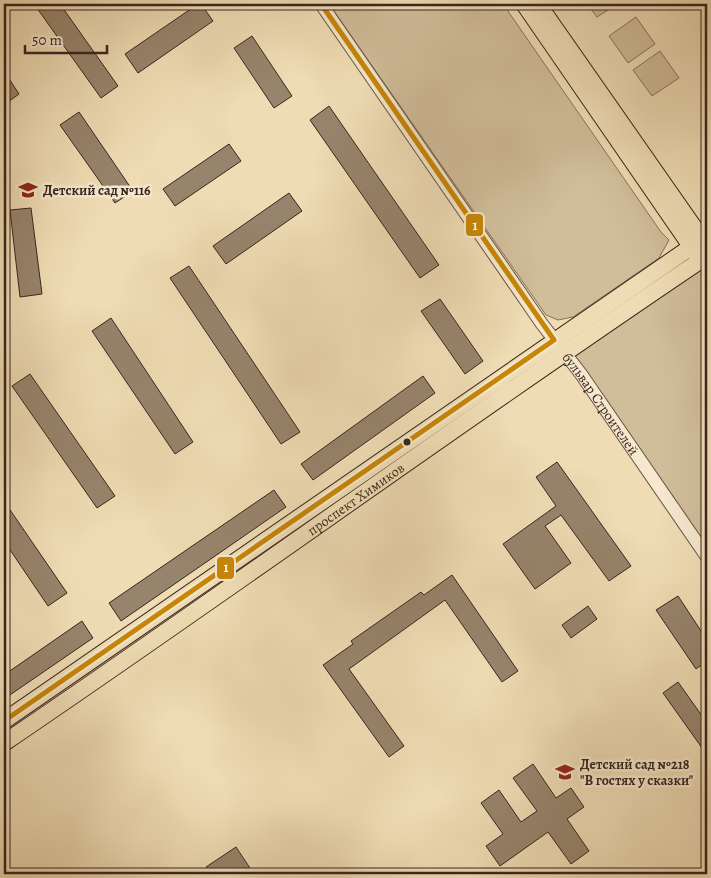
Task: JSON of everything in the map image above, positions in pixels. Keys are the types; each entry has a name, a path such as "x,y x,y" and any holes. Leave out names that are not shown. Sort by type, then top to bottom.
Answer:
{"main road":[{"path":"524,4 703,251"},
{"path":"538,4 703,251"},
{"name":"проспект Химиков","path":"4,721 703,251"},
{"name":"проспект Химиков","path":"4,743 159,638 433,442 559,347"}],"street":[{"name":"бульвар Строителей","path":"321,4 707,557"}],"shaded area":[{"path":"329,4 503,4 661,232 669,240 659,258 573,317 558,320 546,315"},
{"path":"587,4 617,4 597,17"},
{"path":"636,17 655,44 628,63 609,36"},
{"path":"660,51 679,78 652,96 633,70"},
{"path":"701,260 707,269 707,557 564,354"}],"building":[{"path":"34,4 60,4 118,86 101,98"},
{"path":"198,4 201,4 213,21 138,73 125,54"},
{"path":"252,36 292,96 274,108 234,48"},
{"path":"4,71 19,94 4,105"},
{"path":"329,106 439,265 420,278 310,120"},
{"path":"79,112 133,191 115,203 60,125"},
{"path":"229,144 241,161 175,206 163,189"},
{"path":"289,193 302,211 226,264 213,246"},
{"path":"31,208 42,294 20,297 10,210"},
{"path":"189,266 300,432 281,444 170,278"},
{"path":"440,299 483,361 465,374 421,311"},
{"path":"111,318 193,442 175,454 92,331"},
{"path":"30,374 115,496 97,508 12,386"},
{"path":"423,376 435,393 313,480 301,464"},
{"path":"557,462 631,566 609,581 561,515 545,526 571,563 535,589 503,544 556,506 536,477"},
{"path":"274,490 286,507 121,621 109,603"},
{"path":"4,501 67,593 48,606 4,541"},
{"path":"452,575 518,671 502,682 445,600 349,669 404,746 389,757 323,665 353,644 351,641 421,592 424,595"},
{"path":"678,596 707,640 707,661 696,669 656,610"},
{"path":"588,606 597,619 571,638 562,625"},
{"path":"82,621 93,638 4,699 4,675"},
{"path":"678,682 707,723 707,755 663,693"},
{"path":"533,764 556,798 571,788 584,807 567,819 589,851 571,864 548,832 500,866 486,846 503,834 481,803 499,790 521,822 537,811 513,778"},
{"path":"236,847 254,874 211,874 206,867"}],"transit line":[{"name":"1","path":"4,721 554,340 321,4"}],"place":[{"name":"Детский сад №116","path":"28,190"},
{"name":"Детский сад №218 \"В гостях у сказки\"","path":"565,772"}]}
